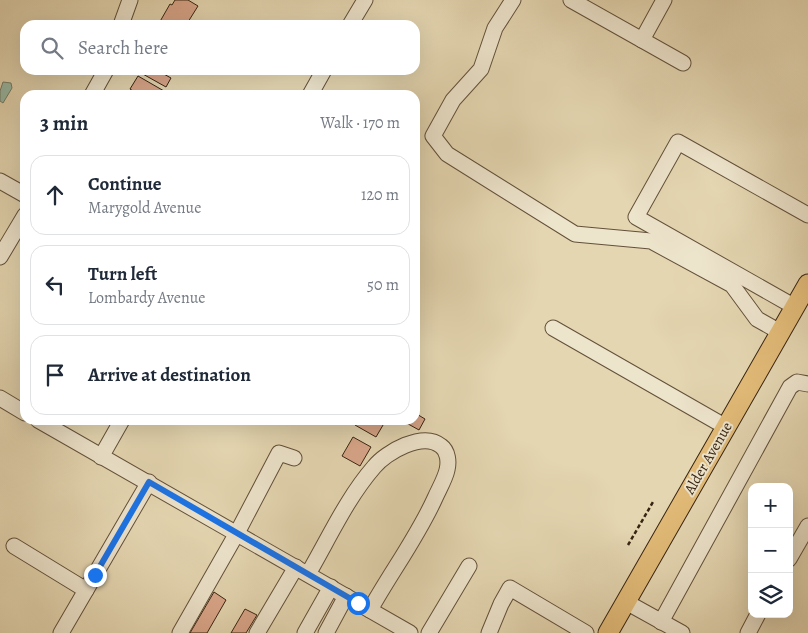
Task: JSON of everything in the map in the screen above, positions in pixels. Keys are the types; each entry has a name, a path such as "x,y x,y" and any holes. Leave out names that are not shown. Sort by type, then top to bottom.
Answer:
{"main road":[{"name":"Alder Avenue","path":"608,633 780,332 800,305 808,284"}],"street":[{"path":"123,20 130,0"},
{"path":"353,20 364,0"},
{"path":"513,0 495,28 481,69 453,100 433,136 447,154 575,234 652,241 732,285 757,319 780,332"},
{"path":"571,0 683,63"},
{"path":"642,40 664,0"},
{"path":"95,90 103,75"},
{"path":"313,90 321,75"},
{"path":"800,305 636,217 678,142 808,215"},
{"path":"0,181 20,192"},
{"path":"0,257 20,223"},
{"path":"553,328 726,427"},
{"path":"661,622 790,386 797,382 808,384"},
{"path":"0,398 20,409"},
{"path":"46,425 410,633"},
{"path":"100,457 119,425"},
{"path":"257,633 375,465 408,443 432,440 446,451 447,471 418,533 370,610"},
{"path":"180,633 237,533 279,453 294,458"},
{"path":"60,633 149,482"},
{"path":"793,552 808,526"},
{"path":"14,546 86,590"},
{"path":"429,633 469,566"},
{"path":"305,633 331,587"},
{"path":"489,633 510,588 586,633"},
{"path":"326,633 346,596"},
{"path":"626,602 682,633"},
{"path":"748,633 756,618"}],"path":[{"path":"628,545 652,502"}],"shaded area":[{"path":"3,82 11,83 12,88 3,103 0,101 0,91"}],"building":[{"path":"175,0 188,0 198,6 189,20 161,20 170,4 172,5"},
{"path":"145,75 166,75 171,78 166,87"},
{"path":"138,76 162,90 132,90 130,89"},
{"path":"420,416 425,419 419,430 410,425 420,425"},
{"path":"355,425 383,425 376,437"},
{"path":"353,437 371,447 360,466 342,456"},
{"path":"214,592 226,600 207,633 190,633"},
{"path":"245,609 257,615 246,633 231,633"}],"route":[{"path":"95,575 149,482 358,603"}]}
